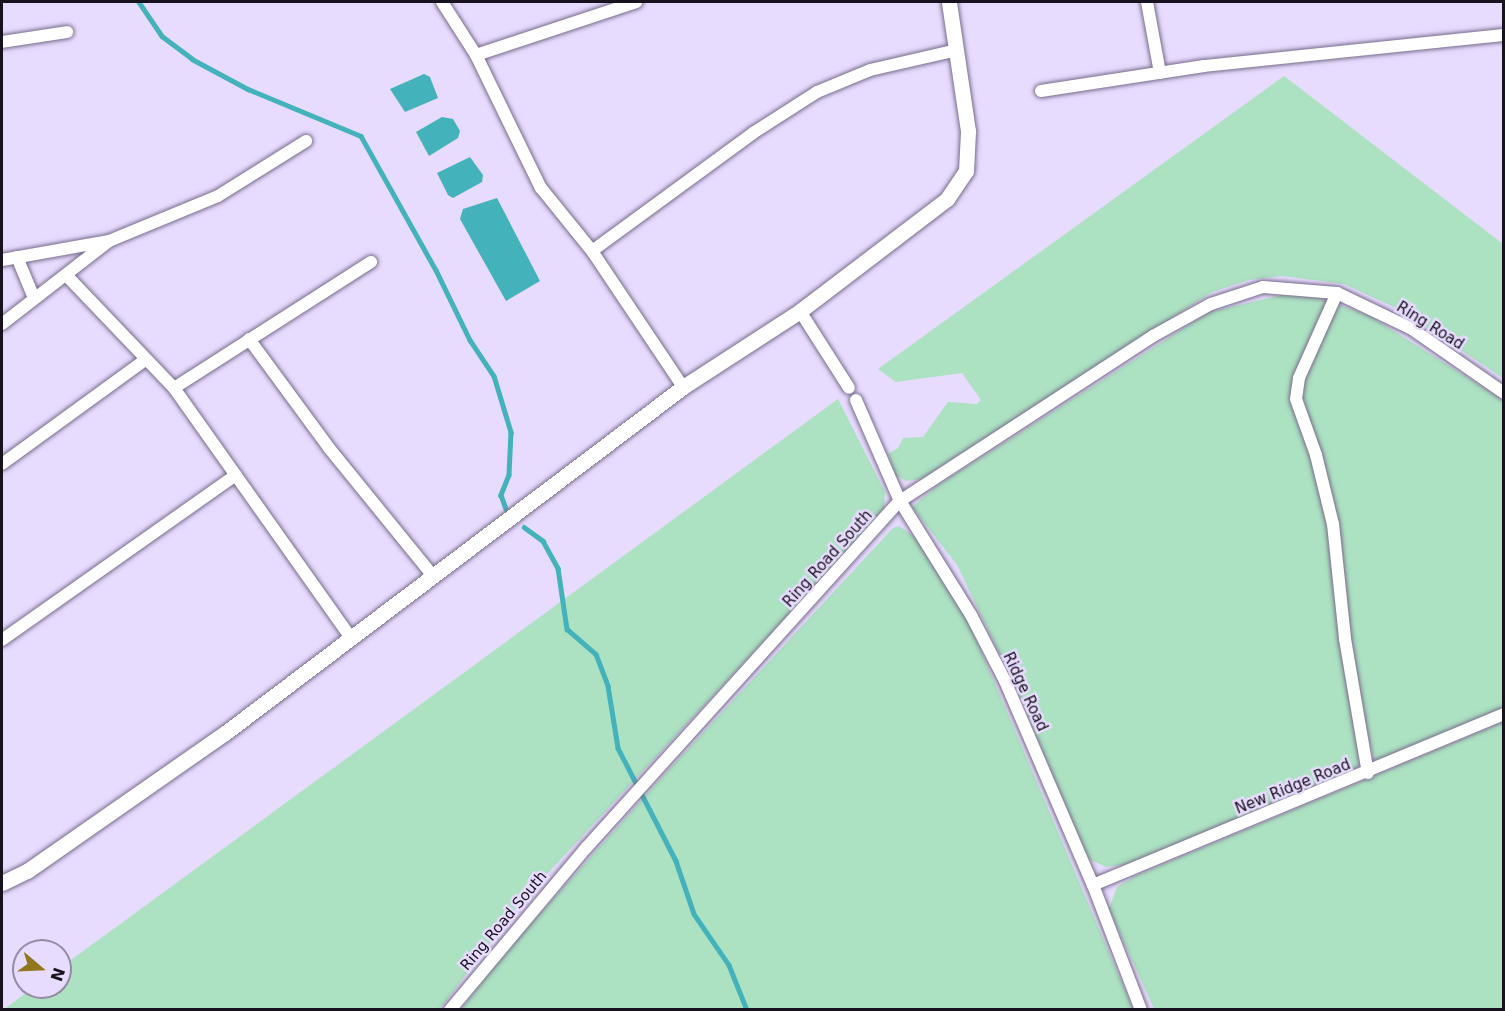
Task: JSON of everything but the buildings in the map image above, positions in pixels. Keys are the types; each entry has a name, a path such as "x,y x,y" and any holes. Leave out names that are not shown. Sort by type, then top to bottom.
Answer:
{"street":[{"path":"442,2 476,55 541,188 592,251 683,387"},
{"path":"476,55 636,2"},
{"path":"2,882 27,871 225,733 349,635 433,576 683,387 800,311 947,199 966,171 968,131 949,2"},
{"path":"1147,2 1160,73"},
{"path":"2,42 67,32"},
{"path":"1041,91 1160,73 1503,34"},
{"path":"592,251 753,133 817,92 870,70 957,50"},
{"path":"2,260 109,241 218,196 306,141"},
{"path":"2,324 34,298 67,276 109,241"},
{"path":"17,257 34,298"},
{"path":"174,388 371,262"},
{"path":"67,276 174,388 349,635"},
{"name":"Ring Road South","path":"450,1010 586,848 900,501 1153,336 1211,304 1263,287 1337,293"},
{"path":"1337,293 1299,378 1296,399 1316,455 1333,524 1344,639 1368,773"},
{"name":"Ring Road","path":"1337,293 1412,329 1503,393"},
{"path":"800,311 849,388"},
{"path":"249,339 323,440 433,576"},
{"path":"2,464 145,360"},
{"name":"Ridge Road","path":"856,400 900,501 986,644 1093,885 1141,1010"},
{"path":"2,640 236,475"},
{"name":"New Ridge Road","path":"1093,885 1368,773 1503,714"}],"shaded area":[{"path":"424,74 430,77 438,98 405,112 390,89"},
{"path":"1284,76 1503,244 1503,378 1400,310 1344,284 1282,276 1249,280 1212,292 922,479 906,481 895,475 888,454 898,448 903,438 923,437 948,402 977,404 981,400 962,373 896,382 878,369"},
{"path":"442,117 453,119 460,131 458,138 429,156 416,132"},
{"path":"470,157 483,175 482,182 453,198 448,195 437,173"},
{"path":"497,198 540,281 506,301 460,219 463,209"},
{"path":"1286,294 1320,298 1370,316 1503,400 1503,709 1379,761 1374,759 1357,688 1353,647 1343,639 1361,756 1356,769 1136,863 1106,867 1087,858 1017,690 957,565 912,507 938,485 1209,312"},
{"path":"838,399 885,492 884,512 520,903 440,1009 3,1010 18,999 72,999 72,959"},
{"path":"899,526 918,539 966,615 1133,1009 461,1010 502,956 671,767 893,528"},
{"path":"1503,722 1503,1009 1154,1009 1109,909 1117,887 1135,876"}],"waterway":[{"path":"139,2 162,36 192,59 248,89 361,136 436,270 470,340 494,376 511,432 509,475 501,495 506,509"},
{"path":"524,527 543,541 558,568 567,629 596,654 608,686 618,748 676,861 694,914 729,965 747,1010"}]}
